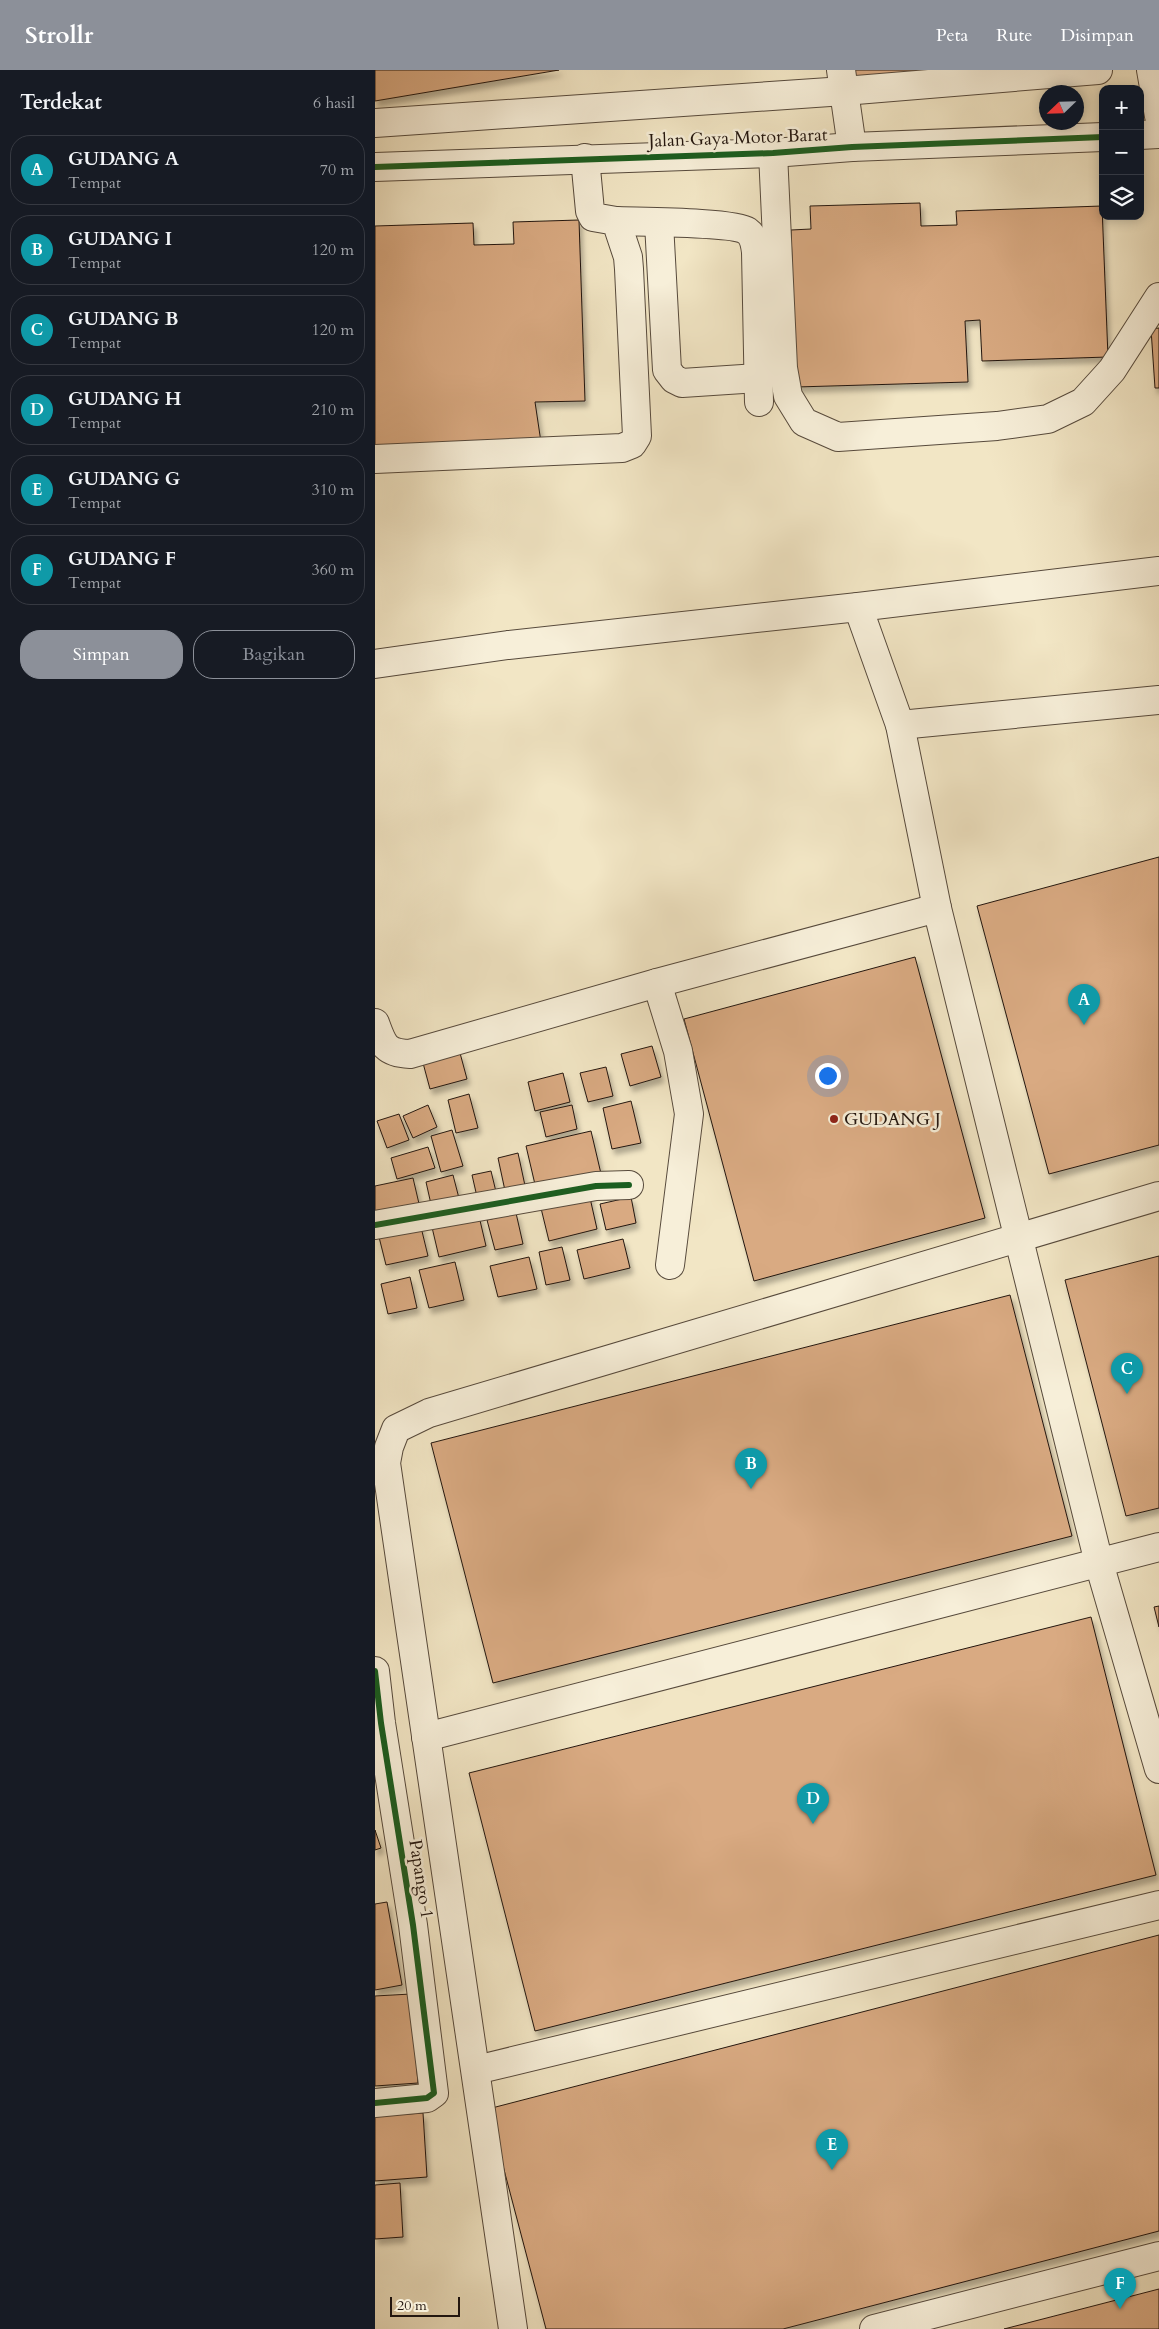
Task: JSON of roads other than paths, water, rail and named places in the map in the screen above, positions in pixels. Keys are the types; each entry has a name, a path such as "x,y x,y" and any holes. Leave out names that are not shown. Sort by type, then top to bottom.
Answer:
{"street":[{"path":"375,123 843,81 1098,70"},
{"path":"1151,70 1159,116"},
{"path":"843,81 853,147"},
{"path":"1144,135 1159,134"},
{"name":"Jalan Gaya Motor Barat","path":"375,167 585,158 773,153 853,147 1099,137"},
{"path":"773,153 783,368 787,396 804,422 838,437 997,426 1048,419 1083,402 1112,370 1159,297"},
{"path":"585,158 590,211 593,217 616,221 728,226 746,231 754,239 756,252 758,390 682,383 673,379 667,370 659,223"},
{"path":"375,459 622,448 632,444 637,436 629,269 628,257 616,221"},
{"path":"375,664 508,644 858,608 1159,571"},
{"path":"858,608 899,726 921,823 937,908 1099,1563 1159,1769"},
{"path":"899,726 1159,700"},
{"path":"375,1023 383,1044 395,1053 410,1054 657,983 937,908"},
{"path":"657,983 678,1051 689,1114 670,1266"},
{"path":"375,1225 596,1186 629,1184"},
{"path":"513,2329 386,1463 389,1446 396,1429 429,1413 1159,1196"},
{"path":"426,1737 1159,1548"},
{"name":"Papango 1","path":"375,1671 381,1723 413,1925 434,2093 427,2098 375,2103"},
{"path":"476,2070 1159,1904"},
{"path":"874,2329 1159,2256"}],"place":[{"name":"GUDANG A","path":"1084,1025"},
{"name":"GUDANG J","path":"834,1119"},
{"name":"GUDANG B","path":"1127,1394"},
{"name":"GUDANG I","path":"751,1489"},
{"name":"GUDANG H","path":"813,1824"},
{"name":"GUDANG G","path":"832,2170"},
{"name":"GUDANG F","path":"1120,2309"}]}
